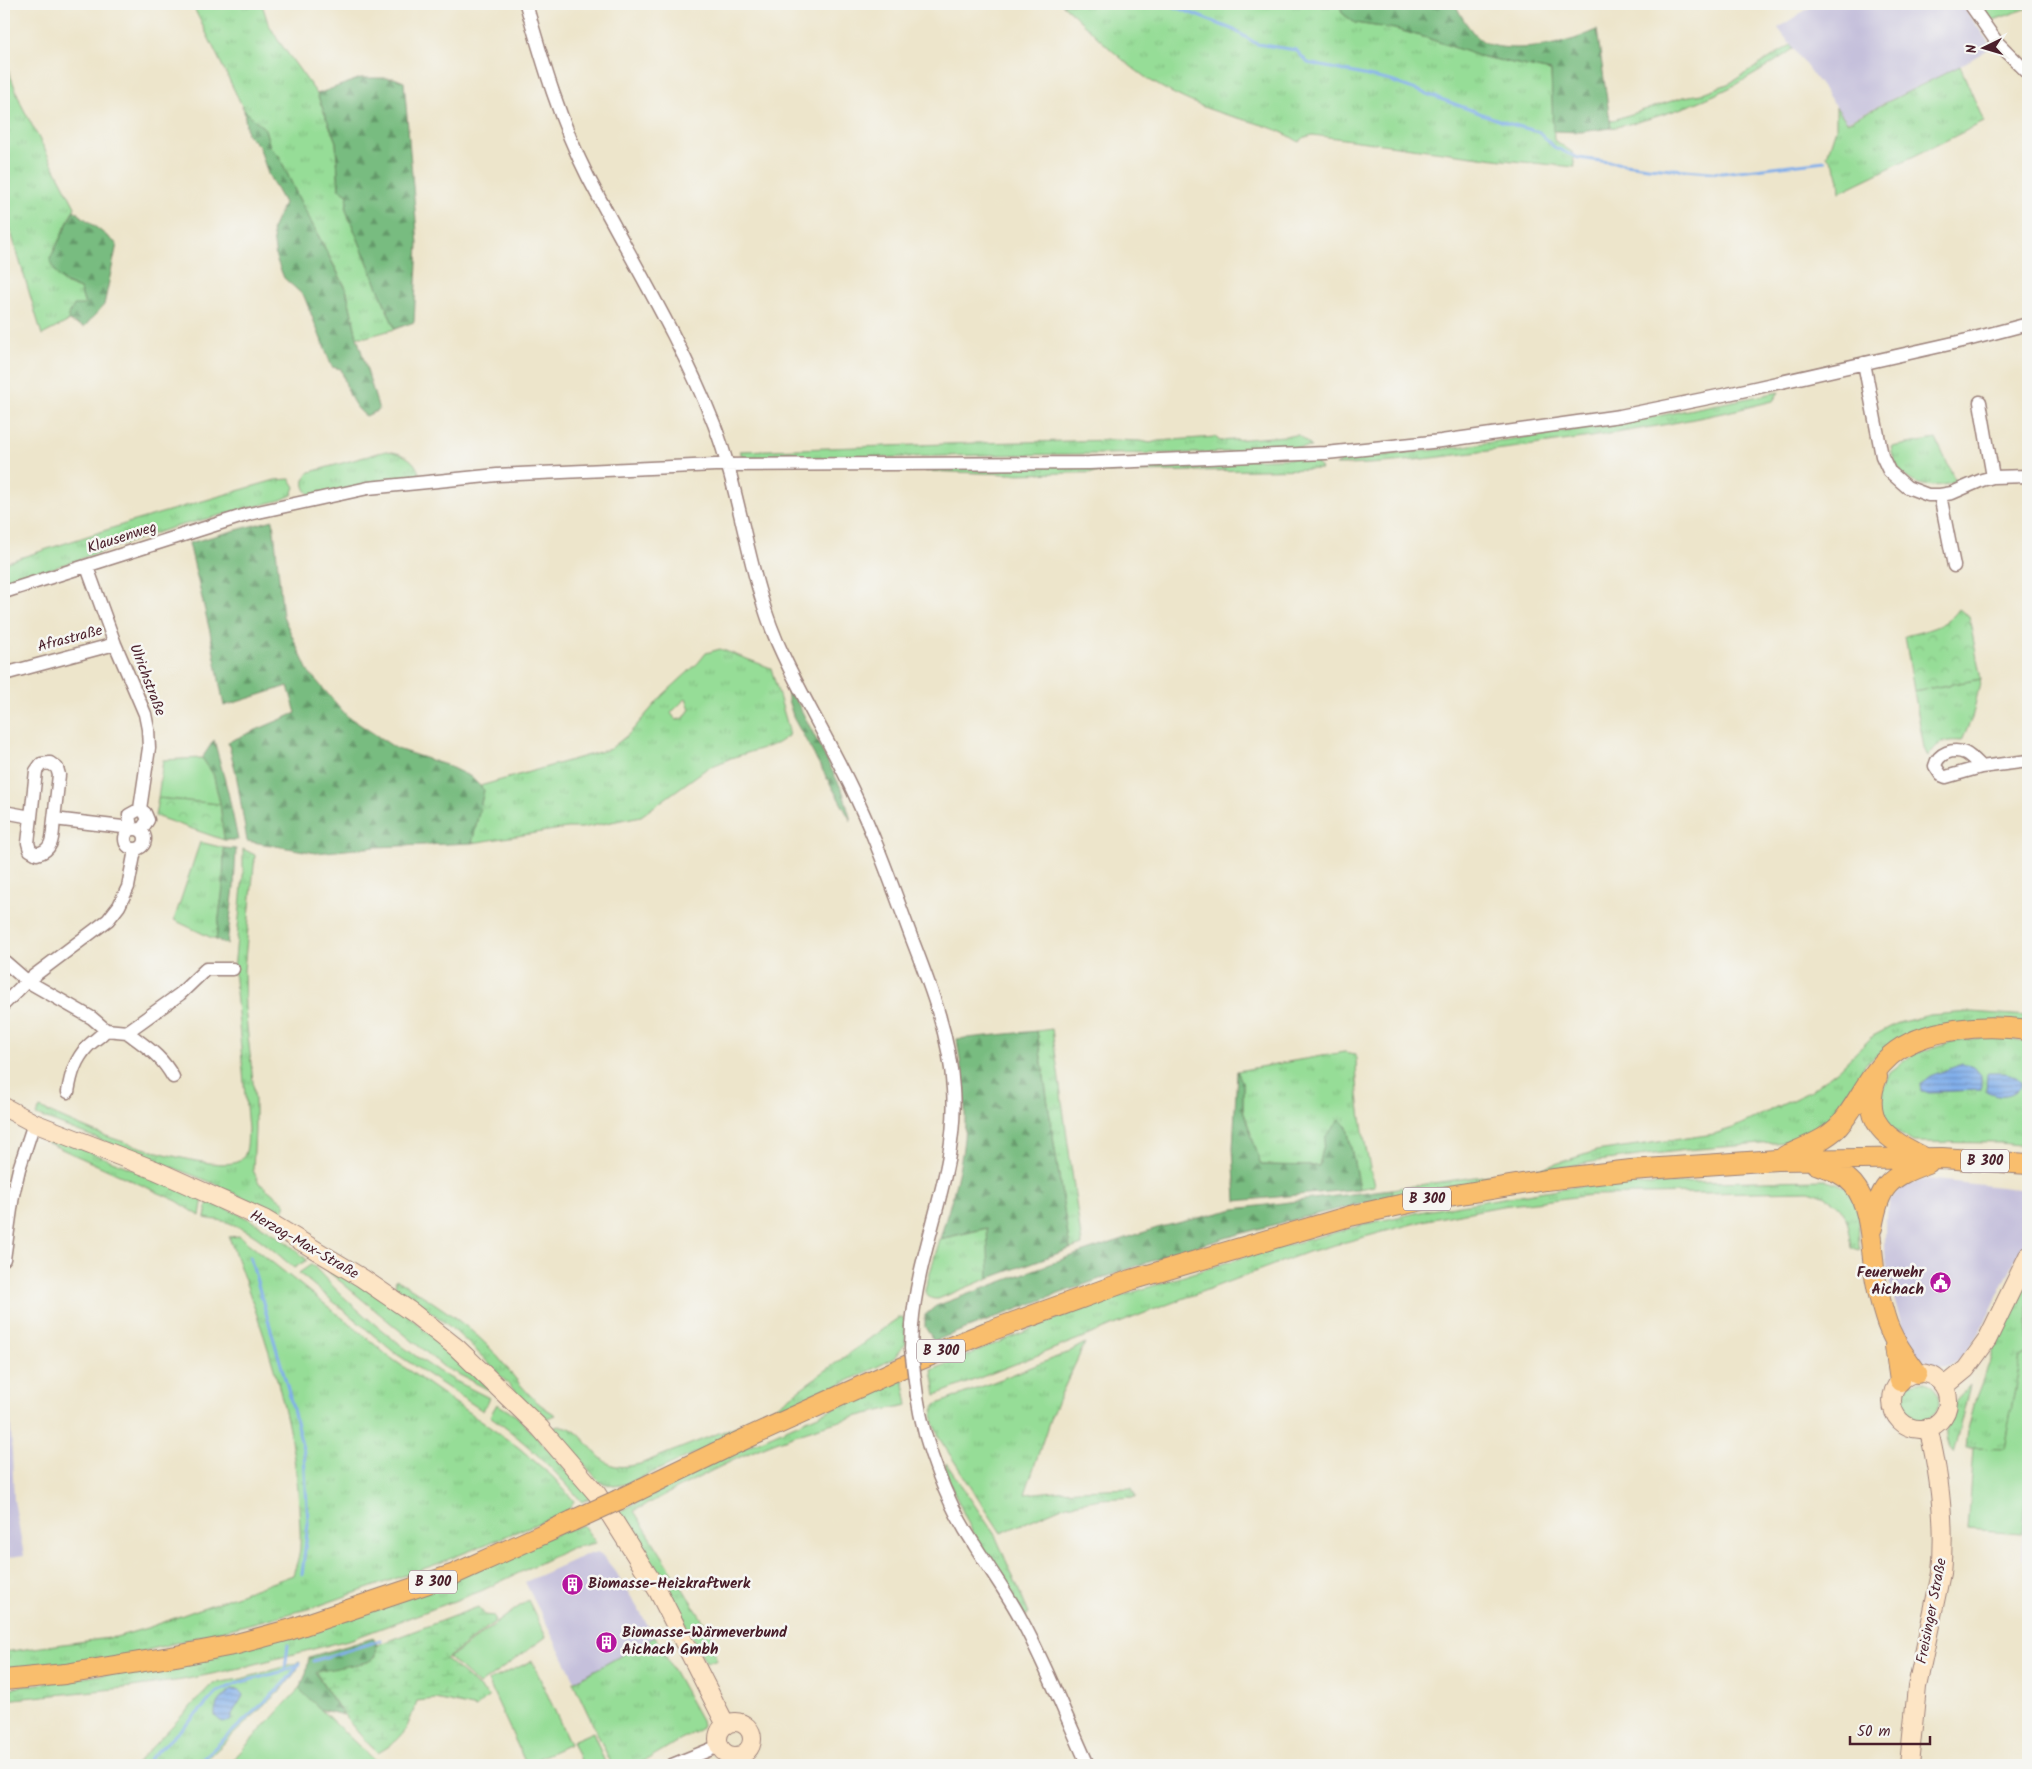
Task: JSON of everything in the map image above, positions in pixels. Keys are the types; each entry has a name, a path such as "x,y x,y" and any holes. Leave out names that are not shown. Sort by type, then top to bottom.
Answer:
{"highway":[{"path":"1776,1160 1815,1143 1830,1134 1846,1116 1864,1087 1889,1056 1909,1044 1938,1034 1976,1028 2028,1030"},
{"path":"1882,1064 1872,1095 1871,1103 1874,1117 1884,1133 1892,1141 1933,1158"},
{"path":"1870,1236 1880,1197 1888,1182 1933,1158"},
{"name":"B 300","path":"4,1680 65,1674 233,1645 345,1612 452,1575 919,1360 1059,1305 1131,1280 1350,1216 1418,1201 1546,1180 1631,1170 1776,1160 1933,1158 2028,1164"},
{"path":"1805,1160 1840,1173 1854,1185 1863,1202 1885,1320 1908,1377"}],"main road":[{"name":"Herzog-Max-Straße","path":"4,1107 34,1123 207,1192 264,1220 362,1278 413,1313 457,1348 523,1410 597,1494 658,1591 726,1725"},
{"path":"1944,1387 1966,1369 1987,1340 2028,1256"},
{"path":"1933,1376 1944,1387 1948,1399 1946,1410 1937,1422 1928,1427 1917,1428 1908,1426 1896,1414 1892,1398 1896,1386 1908,1377 1933,1376"},
{"name":"Freisinger Straße","path":"1909,1765 1917,1687 1943,1554 1940,1484 1928,1427"},
{"path":"738,1723 749,1730 751,1745 746,1760 729,1755 719,1746 719,1734 726,1725 738,1723"}],"street":[{"path":"526,4 552,92 569,135 587,175 673,335 714,424 728,465 768,622 782,653 826,735 868,824 940,1015 949,1053 954,1088 954,1122 950,1155 914,1293 912,1366 917,1396 926,1435 948,1495 973,1543 1007,1592 1024,1623 1088,1765"},
{"path":"1970,4 1996,41 2028,73"},
{"name":"Klausenweg","path":"4,592 250,514 368,488 497,475 728,465 1089,463 1326,453 1440,441 1620,416 1728,394 2028,324"},
{"path":"1864,363 1882,456 1889,470 1898,480 1918,492 1928,495 1940,495 1952,493 1993,477 2028,476"},
{"path":"1980,402 1993,477"},
{"path":"1940,495 1954,566"},
{"name":"Ulrichstraße","path":"4,1004 27,981 108,920 119,906 128,887 135,850 146,842 146,835 136,829 148,820 146,813 140,809 149,748 145,714 115,644 87,567"},
{"name":"Afrastraße","path":"4,674 115,644"},
{"path":"1981,767 2028,762"},
{"path":"50,763 57,768 59,775 50,845 45,852 37,854 30,850 28,842 31,817 36,771 41,764 50,763"},
{"path":"4,812 31,817"},
{"path":"54,819 136,829"},
{"path":"4,961 27,981 92,1018 106,1030 127,1032 153,1051 166,1064 173,1077"},
{"path":"127,1032 180,994 206,969 232,969"},
{"path":"68,1092 71,1072 76,1062 106,1030"},
{"path":"4,1259 13,1195 19,1169 34,1123"},
{"path":"672,1765 719,1746"}],"shaded area":[{"path":"1815,4 1961,4 1992,47 1960,66 1847,121 1778,28"},
{"path":"1927,1179 2028,1190 2028,1233 1986,1320 1965,1353 1950,1366 1933,1367 1912,1352 1900,1320 1888,1277 1885,1254 1885,1222 1890,1201 1904,1185"},
{"path":"4,1261 14,1500 24,1555 4,1558"},
{"path":"2028,1461 2028,1562 2021,1560"},
{"path":"590,1553 597,1553 603,1556 616,1572 655,1637 575,1681 525,1582"}],"green space":[{"path":"192,4 262,4 268,23 278,40 317,94 336,142 339,189 348,194 346,210 395,329 366,337 357,337 346,288 298,197 279,156 270,147 265,129 244,110"},
{"path":"1062,4 1340,4 1342,13 1355,23 1395,29 1479,56 1551,71 1554,140 1572,152 1575,167 1503,160 1313,135 1305,137 1299,142 1277,130 1206,108 1160,86 1123,60"},
{"path":"1340,4 1455,4 1469,27 1480,39 1488,44 1509,48 1535,47 1558,43 1597,30 1611,128 1581,132 1553,131 1551,71 1479,56 1395,29 1355,23 1342,13"},
{"path":"1978,4 2028,4 2028,8 1991,21"},
{"path":"1791,45 1793,49 1729,88 1684,107 1611,128 1610,121 1684,97 1701,94 1730,83"},
{"path":"4,59 22,106 75,207 50,259 67,284 80,289 85,305 69,314 69,321 42,335 4,209"},
{"path":"1960,66 1984,122 1840,192 1837,172 1827,156 1836,128 1836,107 1847,122"},
{"path":"361,78 394,78 404,82 418,244 414,322 395,329 346,210 348,194 339,189 336,142 317,94"},
{"path":"244,110 265,129 270,147 279,156 346,289 357,337 379,410 366,416 356,407 347,389 341,369 332,367 304,296 284,278 276,258 272,229 284,203 268,174 259,146 247,134"},
{"path":"74,210 117,244 104,305 84,327 69,321 69,314 74,305 85,305 80,289 60,278 50,259"},
{"path":"1779,392 1773,401 1738,410 1560,442 1374,464 1336,465 1342,460 1443,449 1622,423"},
{"path":"1298,435 1312,447 1209,453 984,455 749,461 742,456 740,451 1116,440 1150,443 1215,437 1220,441"},
{"path":"1936,439 1956,482 1933,486 1913,482 1899,469 1891,447"},
{"path":"386,451 398,453 408,458 416,466 420,478 310,495 305,489 304,481 310,472"},
{"path":"1314,458 1321,469 1009,474 925,471 954,467"},
{"path":"290,479 295,487 292,495 281,500 171,528 4,585 4,563 134,521 275,480"},
{"path":"273,520 283,616 308,671 347,716 397,749 446,765 471,777 484,790 472,843 375,847 316,853 247,841 236,773 228,742 296,713 288,686 224,706 210,632 189,543"},
{"path":"1959,609 1969,617 1981,679 1914,691 1905,636 1942,624"},
{"path":"720,649 771,668 789,730 788,736 776,744 731,758 706,769 641,816 582,828 567,828 472,843 484,790 480,786 610,749 629,734 663,695 698,663 706,653","holes":["686,698 690,709 684,718 676,720 671,713"]},
{"path":"1981,679 1972,718 1962,741 1942,743 1928,757 1924,748 1914,691"},
{"path":"788,684 843,792 851,821 794,719 788,700"},
{"path":"214,740 238,840 224,840 220,804 213,774 202,758"},
{"path":"202,758 213,774 220,804 158,798 163,760"},
{"path":"158,798 220,804 224,840 155,816"},
{"path":"200,842 224,848 223,888 216,940 174,920"},
{"path":"224,848 236,849 234,887 227,944 216,940 223,888"},
{"path":"243,849 255,855 244,970 245,1007 255,1101 253,1170 259,1183 286,1204 281,1216 213,1183 36,1115 40,1108 102,1135 189,1160 228,1164 242,1159 247,1147 248,1129 234,969 243,876"},
{"path":"1971,1012 2028,1016 2028,1024 1899,1040 1865,1064 1841,1110 1820,1132 1799,1141 1686,1150 1598,1161 1393,1197 1391,1189 1546,1167 1596,1151 1714,1134 1733,1128 1809,1092 1838,1070 1873,1036 1898,1023 1930,1015"},
{"path":"1052,1029 1082,1245 1070,1249 1037,1031"},
{"path":"1037,1031 1070,1249 989,1278 987,1228 940,1239 956,1182 964,1138 965,1102 957,1039"},
{"path":"1997,1036 2028,1042 2028,1146 2000,1143 1913,1142 1888,1126 1880,1094 1890,1072 1912,1055 1949,1042"},
{"path":"1344,1052 1356,1054 1361,1120 1374,1186 1359,1189 1347,1127 1326,1136 1319,1166 1261,1165 1243,1110 1243,1084 1237,1071"},
{"path":"1237,1071 1243,1084 1243,1110 1261,1165 1319,1166 1326,1136 1340,1120 1347,1127 1359,1189 1236,1201 1233,1148"},
{"path":"54,1138 203,1197 200,1216 177,1201 46,1142 47,1139"},
{"path":"1826,1180 1841,1185 1853,1197 1858,1214 1859,1250 1852,1248 1849,1226 1842,1210 1837,1204 1830,1199 1809,1191 1591,1195 1502,1206 1427,1220 1305,1253 936,1395 932,1370 1080,1309 1247,1256 1370,1223 1425,1211 1609,1182 1650,1185 1698,1182"},
{"path":"1391,1189 1393,1197 1296,1219 1202,1245 1034,1303 934,1341 925,1327 925,1315 936,1306 1071,1256 1157,1228 1235,1209"},
{"path":"208,1200 236,1213 284,1240 307,1260 294,1268 249,1232 229,1223 205,1218"},
{"path":"988,1228 989,1278 938,1299 928,1296 925,1290 940,1239"},
{"path":"239,1236 388,1356 518,1447 553,1477 574,1501 568,1511 437,1564 315,1607 117,1658 63,1666 4,1671 4,1652 116,1637 150,1627 293,1575 298,1560 300,1535 296,1471 283,1403 274,1369 229,1237"},
{"path":"319,1257 409,1316 495,1393 444,1367 330,1273"},
{"path":"312,1264 339,1293 406,1349 444,1375 489,1398 483,1411 395,1353 299,1273"},
{"path":"2028,1275 2028,1353 2021,1357 2004,1449 1966,1448 1968,1429 1976,1397 1989,1364 1995,1340"},
{"path":"396,1279 433,1302 467,1327 489,1347 536,1401 556,1415 544,1419 457,1333 395,1286"},
{"path":"898,1318 903,1318 906,1323 905,1344 895,1358 755,1426 627,1484 614,1486 600,1482 555,1432 555,1427 564,1426 572,1429 598,1455 612,1465 622,1467 640,1464 752,1420 774,1408"},
{"path":"1085,1343 1051,1416 1025,1494 1132,1488 1136,1497 1100,1499 1067,1505 1001,1533 941,1441 933,1419 935,1405 1067,1353"},
{"path":"2028,1353 2028,1461 2022,1534 1967,1530 1973,1448 2004,1449 2021,1357"},
{"path":"903,1378 908,1405 844,1420 760,1448 634,1511 712,1635 712,1647 717,1660 706,1662 665,1588 617,1513 738,1450"},
{"path":"1923,1381 1930,1384 1936,1390 1939,1401 1938,1409 1930,1418 1923,1421 1915,1421 1908,1418 1900,1409 1899,1397 1902,1390 1911,1382"},
{"path":"1970,1385 1954,1453 1947,1441 1947,1419 1956,1400"},
{"path":"497,1404 518,1417 591,1497 582,1502 539,1456 490,1416"},
{"path":"946,1463 995,1535 1029,1614 1025,1616 977,1542 944,1471"},
{"path":"583,1525 596,1543 571,1548 481,1591 352,1639 236,1669 182,1680 4,1700 4,1689 178,1664"},
{"path":"528,1600 546,1637 479,1685 449,1658"},
{"path":"478,1607 485,1615 494,1616 496,1621 446,1659 489,1696 476,1708 436,1699 417,1701 404,1732 378,1753 352,1725 316,1672 368,1662 376,1656 377,1645"},
{"path":"655,1637 702,1725 698,1731 648,1759 634,1765 612,1765 573,1682"},
{"path":"374,1638 377,1645 376,1656 368,1662 316,1673 343,1715 319,1709 299,1689 306,1674 309,1657"},
{"path":"532,1661 570,1744 526,1764 488,1681"},
{"path":"300,1662 297,1670 285,1686 201,1765 135,1765 213,1683 241,1679"},
{"path":"299,1689 379,1765 230,1765"},
{"path":"593,1732 606,1765 582,1765 572,1741"}],"water":[{"path":"1962,1064 1974,1067 1981,1075 1981,1090 1921,1091 1920,1084 1930,1076"},
{"path":"1988,1073 2003,1073 2015,1076 2022,1083 2011,1094 1996,1095 1986,1091"},
{"path":"232,1689 241,1691 243,1696 232,1714 232,1720 223,1722 215,1716 216,1708"}],"waterway":[{"path":"1168,4 1234,30 1257,44 1296,50 1308,63 1391,81 1507,123 1539,132 1554,147 1578,158 1648,167 1722,173 1825,161"},
{"path":"250,1257 288,1389 304,1453 308,1524 302,1575"},
{"path":"313,1661 381,1640"},
{"path":"285,1670 288,1645"},
{"path":"151,1765 149,1759 191,1720 217,1692 241,1682 285,1671 299,1664"},
{"path":"196,1765 284,1684 299,1664"}],"place":[{"name":"Feuerwehr Aichach","path":"1940,1282"},
{"name":"Biomasse-Heizkraftwerk","path":"572,1584"},
{"name":"Biomasse-Wärmeverbund Aichach Gmbh","path":"606,1642"}]}
